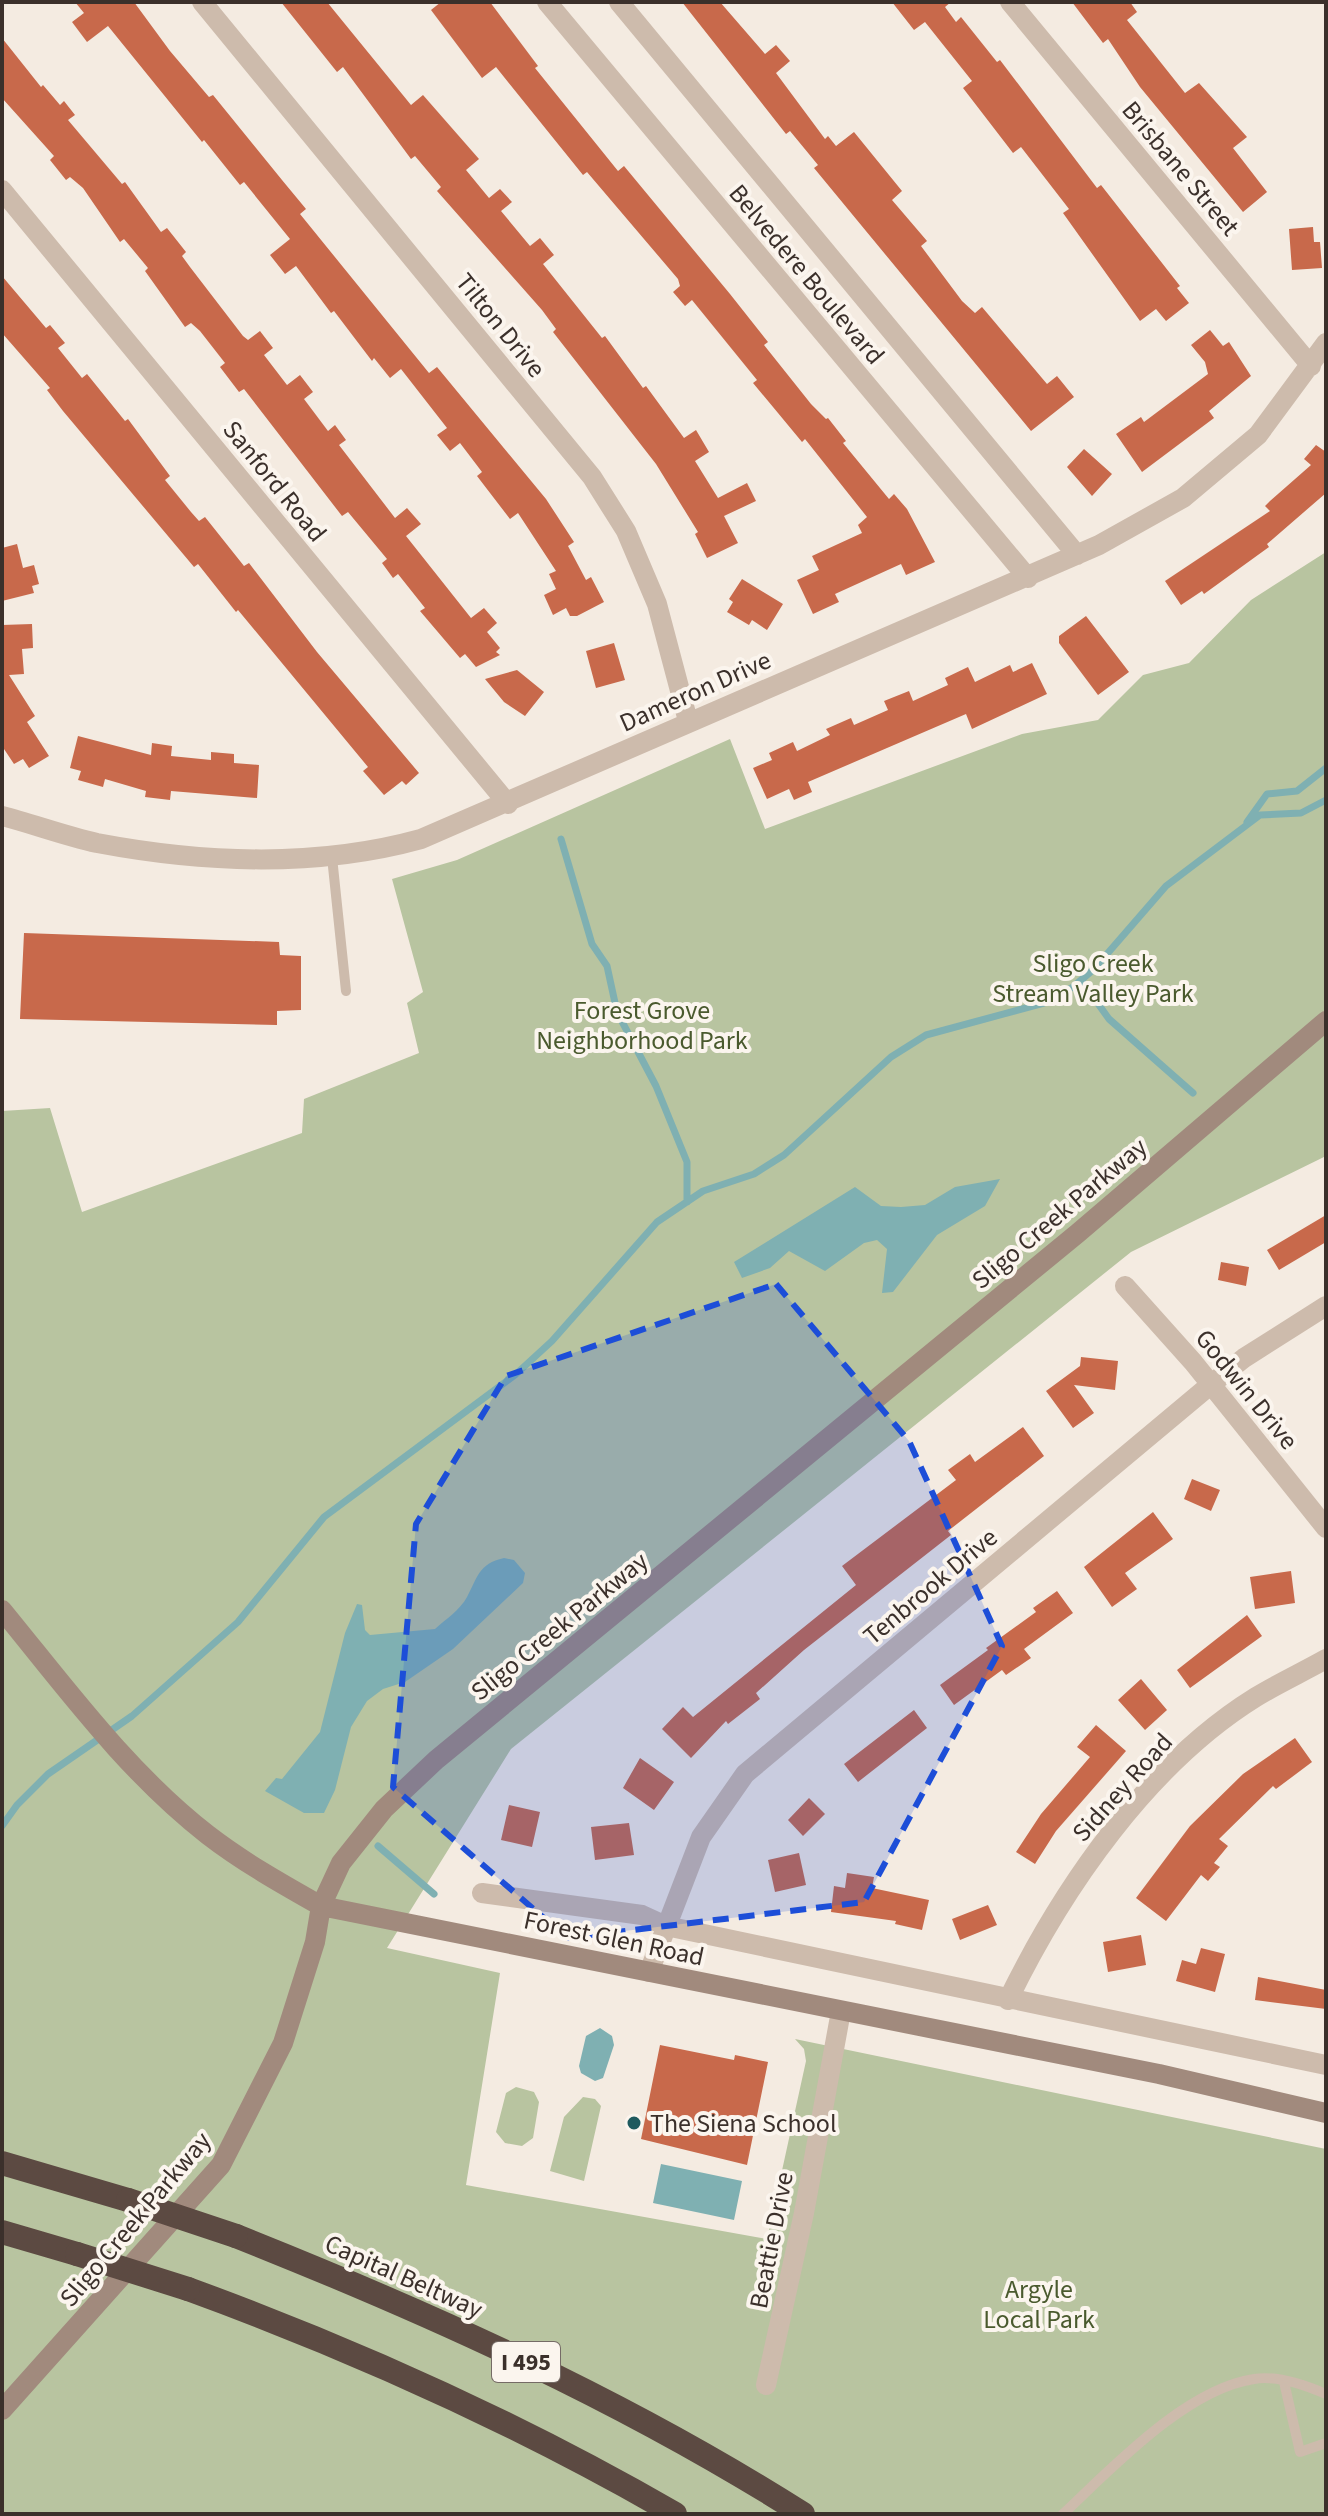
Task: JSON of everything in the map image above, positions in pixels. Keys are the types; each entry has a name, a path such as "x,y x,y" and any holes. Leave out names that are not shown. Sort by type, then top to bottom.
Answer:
{"highway":[{"name":"Capital Beltway","path":"2,2163 236,2236 456,2328 609,2402 803,2514"},
{"name":"I 495","path":"2,2232 188,2289 314,2335 429,2385 574,2455 675,2514"}],"street":[{"name":"Tilton Drive","path":"202,2 592,477 626,531 657,604 688,721"},
{"name":"Belvedere Boulevard","path":"547,2 1028,578"},
{"name":"Belvedere Boulevard","path":"619,2 1077,555"},
{"name":"Brisbane Street","path":"1010,2 1311,366"},
{"name":"Sanford Road","path":"2,190 508,804"},
{"name":"Dameron Drive","path":"2,816 96,842 228,859 371,853 421,839 508,804 688,721 1028,578 1183,498 1258,435 1326,343"},
{"name":"Sligo Creek Parkway","path":"2,2410 221,2165 283,2043 315,1942 321,1906 341,1863 384,1809 436,1760 1078,1233 1326,1021"},
{"name":"Godwin Drive","path":"1125,1286 1193,1362 1209,1386 1326,1528"},
{"name":"Tenbrook Drive","path":"649,1972 701,1837 745,1774 1209,1386 1244,1358 1326,1306"},
{"name":"Forest Glen Road","path":"2,1610 111,1742 148,1781 207,1834 276,1881 321,1906 1159,2074 1326,2113"},
{"name":"Sidney Road","path":"1008,2000 1039,1936 1097,1849 1178,1759 1254,1698 1326,1659"},
{"name":"Forest Glen Road","path":"482,1893 642,1915 666,1926 1326,2065"},
{"name":"Beattie Drive","path":"766,2385 804,2213 841,2011"}],"lane":[{"path":"332,857 346,991"},
{"path":"1063,2514 1171,2420 1215,2390 1256,2378 1303,2384 1326,2394"},
{"path":"1284,2382 1300,2452 1326,2443"}],"highlighted area":[{"path":"776,1284 909,1441 1002,1646 864,1902 567,1938 393,1787 416,1524 506,1376"}],"green space":[{"path":"1326,552 1326,1156 1131,1252 511,1749 387,1948 500,1973 466,2185 767,2239 806,2061 804,2049 795,2039 1326,2149 1326,2514 2,2514 2,1111 50,1108 82,1212 302,1133 304,1099 419,1053 407,1003 423,992 392,879 457,860 730,739 765,829 1022,734 1098,720 1143,675 1189,663 1251,600"},
{"path":"516,2087 534,2092 539,2102 533,2138 522,2146 505,2143 496,2132 506,2093"},
{"path":"583,2097 595,2099 601,2106 584,2181 550,2171 564,2117"}],"water":[{"path":"1000,1179 985,1206 937,1235 893,1292 882,1293 887,1249 877,1240 864,1243 825,1271 789,1251 770,1268 742,1278 734,1262 855,1187 881,1206 901,1207 925,1205 955,1187"},
{"path":"504,1558 514,1560 525,1573 523,1583 453,1649 405,1682 383,1689 367,1701 351,1727 335,1790 324,1813 304,1813 265,1791 276,1778 282,1779 320,1732 345,1633 357,1604 362,1605 365,1630 370,1635 435,1629 461,1606 484,1568"},
{"path":"600,2028 612,2036 614,2045 603,2078 595,2081 581,2073 579,2066 586,2036"},
{"path":"661,2164 742,2181 734,2220 653,2203"}],"building":[{"path":"75,2 134,2 170,51 209,97 213,95 306,209 300,214 429,373 437,367 546,499 574,542 568,546 586,580 591,577 604,602 577,616 570,616 566,608 553,615 544,595 556,589 549,574 556,571 518,513 510,519 477,476 482,472 460,443 450,451 437,435 447,428 401,369 390,378 374,358 372,361 334,311 331,313 296,266 285,274 270,255 290,239 244,182 240,185 204,140 202,142 108,26 87,42 72,22 84,13"},
{"path":"281,2 327,2 411,105 423,95 479,159 466,170 489,198 500,189 512,202 501,211 530,246 540,238 554,255 543,264 602,338 605,336 643,388 646,386 684,438 696,430 709,452 695,461 718,498 747,483 756,501 724,516 738,543 707,558 695,534 698,532 656,464 553,332 556,329 542,310 437,191 441,187 415,156 411,159 343,67 337,72"},
{"path":"441,2 490,2 538,66 535,68 618,171 624,166 730,294 768,342 764,345 811,404 828,418 846,441 843,443 889,499 894,494 907,509 935,562 906,575 901,564 835,594 839,602 813,614 797,580 819,570 812,556 862,533 858,525 867,517 805,439 802,442 753,383 757,380 692,300 685,306 673,292 680,286 678,279 587,172 583,175 496,67 482,78 431,10"},
{"path":"682,2 720,2 765,54 776,45 790,61 776,73 825,139 828,136 836,146 854,132 902,191 892,200 927,241 921,246 962,301 975,313 982,307 1047,384 1057,376 1074,397 1031,431 814,168 818,165 790,131 786,134"},
{"path":"892,2 951,2 945,7 956,22 961,17 997,62 1000,60 1097,188 1101,185 1180,286 1177,288 1189,303 1166,321 1156,309 1140,321 1063,213 1069,209 1021,147 1013,153 963,88 972,81 925,22 914,30"},
{"path":"1072,2 1130,2 1137,12 1127,20 1185,93 1199,83 1247,137 1233,148 1267,192 1243,212 1140,87 1108,39 1103,43"},
{"path":"2,38 41,87 43,85 60,105 64,101 75,115 68,120 122,184 125,182 161,232 167,228 186,252 182,256 243,336 248,340 260,331 273,348 264,355 287,385 300,375 313,392 304,399 328,431 335,425 346,440 339,445 395,518 407,508 421,524 406,536 471,618 484,608 497,623 487,632 500,648 496,652 500,655 476,667 465,654 460,658 420,611 425,608 398,574 393,578 382,563 387,559 348,512 342,516 244,389 239,392 220,367 225,363 200,331 191,323 185,327 145,271 148,268 124,239 120,242 83,188 70,177 66,180 50,160 54,156 2,98"},
{"path":"1313,227 1314,242 1320,242 1322,268 1292,270 1289,229"},
{"path":"2,276 46,328 50,325 65,343 58,348 82,378 87,374 125,421 128,419 170,476 165,480 191,512 199,521 205,517 244,566 249,563 317,652 419,773 406,785 402,781 384,795 363,771 368,767 238,610 236,612 198,564 194,567 63,411 47,390 50,388 2,333"},
{"path":"1210,330 1223,346 1229,342 1251,376 1209,411 1214,418 1142,472 1116,434 1141,417 1144,422 1208,374 1205,362 1191,345"},
{"path":"1316,445 1326,452 1326,493 1267,544 1269,547 1204,594 1202,591 1181,605 1165,581 1270,511 1265,506 1311,465 1304,459"},
{"path":"1084,449 1112,474 1092,496 1067,467"},
{"path":"17,544 23,568 34,565 39,584 32,586 34,593 2,601 2,548"},
{"path":"742,579 783,604 767,630 752,620 749,625 727,612 733,602 729,599"},
{"path":"1086,616 1129,672 1098,695 1059,643 1059,636"},
{"path":"32,624 33,648 22,649 24,674 9,675 35,716 27,722 49,756 29,768 23,759 14,764 2,746 2,625"},
{"path":"614,643 625,680 596,688 586,651"},
{"path":"1032,663 1047,694 972,729 966,714 808,782 812,792 794,800 789,789 767,799 753,768 772,760 769,753 793,742 797,751 830,735 826,729 851,718 854,725 888,710 884,701 909,691 913,701 948,685 945,678 968,667 975,682 1010,665 1013,672"},
{"path":"517,670 544,692 525,716 504,702 485,679"},
{"path":"78,736 151,755 152,743 172,746 171,756 211,760 211,752 234,754 234,763 259,765 257,798 171,791 170,800 145,797 146,791 105,779 103,787 78,780 81,771 70,768"},
{"path":"24,933 279,942 280,955 301,956 301,1010 277,1011 277,1025 20,1019"},
{"path":"1326,1215 1326,1242 1279,1270 1267,1250"},
{"path":"1221,1262 1249,1267 1246,1286 1218,1280"},
{"path":"1081,1357 1118,1361 1115,1390 1074,1385 1094,1413 1073,1428 1046,1391 1080,1366"},
{"path":"1023,1427 1044,1456 948,1531 951,1535 804,1650 756,1693 760,1699 728,1724 726,1721 691,1758 662,1729 683,1707 693,1717 856,1585 842,1566 956,1480 948,1470 970,1454 975,1462"},
{"path":"1192,1479 1220,1490 1211,1511 1184,1499"},
{"path":"1153,1512 1173,1539 1125,1573 1137,1589 1112,1607 1084,1567"},
{"path":"1291,1571 1295,1603 1255,1609 1250,1577"},
{"path":"1057,1591 1073,1613 1024,1649 1031,1658 1006,1675 1002,1670 954,1705 940,1685 1036,1612 1033,1608"},
{"path":"1247,1615 1262,1636 1190,1688 1177,1670"},
{"path":"1141,1679 1167,1710 1145,1730 1118,1700"},
{"path":"914,1710 927,1728 858,1782 844,1764"},
{"path":"1096,1725 1126,1751 1056,1831 1035,1864 1016,1852 1041,1814 1090,1757 1077,1747"},
{"path":"1295,1738 1312,1762 1276,1789 1273,1786 1219,1839 1228,1846 1214,1863 1220,1867 1208,1881 1201,1875 1166,1921 1136,1898 1190,1826 1243,1774"},
{"path":"640,1758 674,1782 654,1810 623,1788"},
{"path":"809,1798 825,1814 803,1836 788,1820"},
{"path":"509,1805 540,1812 532,1847 501,1840"},
{"path":"629,1823 634,1855 595,1860 591,1827"},
{"path":"799,1853 806,1885 775,1892 768,1860"},
{"path":"847,1873 874,1877 872,1888 929,1900 922,1930 895,1924 896,1921 831,1912 834,1886 845,1888"},
{"path":"988,1905 997,1925 960,1940 952,1919"},
{"path":"1141,1935 1146,1965 1108,1972 1103,1942"},
{"path":"1201,1948 1225,1954 1215,1992 1176,1981 1182,1960 1196,1964"},
{"path":"1258,1977 1326,1990 1326,2009 1255,2000"},
{"path":"660,2045 734,2060 735,2055 768,2062 747,2165 641,2139"}],"waterway":[{"path":"1247,822 1267,794 1297,791 1326,768"},
{"path":"2,1826 17,1805 48,1774 132,1716 238,1622 324,1517 515,1375 552,1341 657,1222 703,1191 754,1174 784,1155 891,1057 926,1035 1044,1003 1073,987 1094,969 1166,886 1260,815 1301,813 1326,800"},
{"path":"561,839 592,944 607,966 617,1012 656,1086 687,1162 687,1202"},
{"path":"1081,980 1109,1019 1193,1093"},
{"path":"378,1846 434,1894"}],"place":[{"name":"The Siena School","path":"634,2123"}],"park label":[{"name":"Sligo Creek Stream Valley Park","path":"1093,978"},
{"name":"Forest Grove Neighborhood Park","path":"642,1025"},
{"name":"Argyle Local Park","path":"1039,2304"}]}
